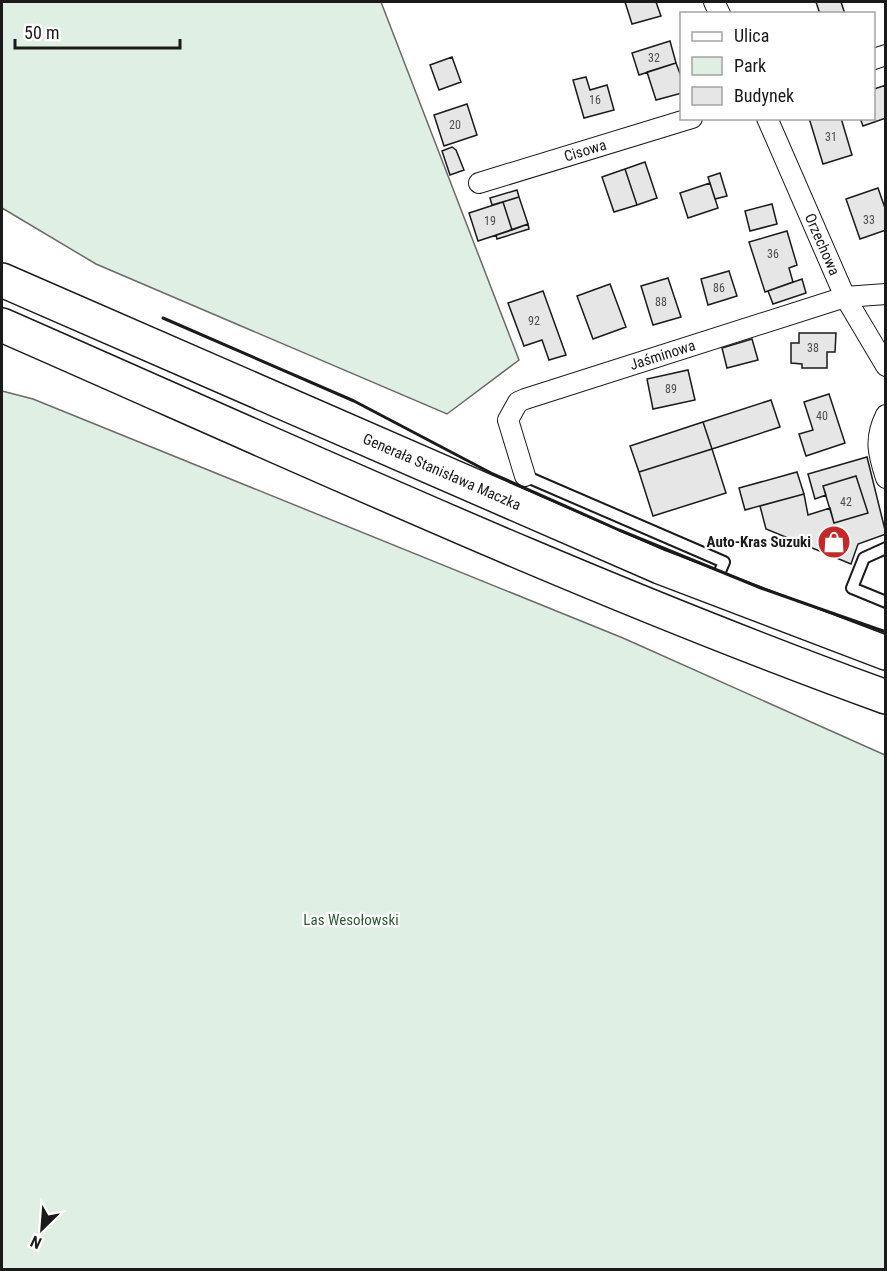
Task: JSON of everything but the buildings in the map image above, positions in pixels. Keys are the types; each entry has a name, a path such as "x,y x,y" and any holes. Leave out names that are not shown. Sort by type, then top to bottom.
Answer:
{"highway":[{"path":"2,259 51,286 142,323 211,371"},
{"name":"Generała Stanisława Maczka","path":"2,280 713,589 885,653"},
{"path":"2,325 744,645 885,697"},
{"path":"2,345 96,386 194,409"}],"street":[{"name":"Cisowa","path":"479,183 685,120"},
{"name":"Orzechowa","path":"767,120 845,297 885,366"},
{"name":"Jaśminowa","path":"525,476 508,420 518,402 534,394 845,297 885,294"},
{"path":"885,415 877,434 879,457 885,478"}],"lane":[{"path":"525,476 724,562 713,589"},
{"path":"885,548 864,558 852,588 885,602"}],"green space":[{"path":"2,2 381,2 519,360 447,414 96,264 2,208"},
{"name":"Las Wesołowski","path":"2,391 33,399 623,638 885,755 885,1269 2,1269"}],"wall":[{"path":"163,318 354,401 491,473 619,530 761,588 886,632"}],"place":[{"name":"Auto-Kras Suzuki","path":"834,542"}]}
